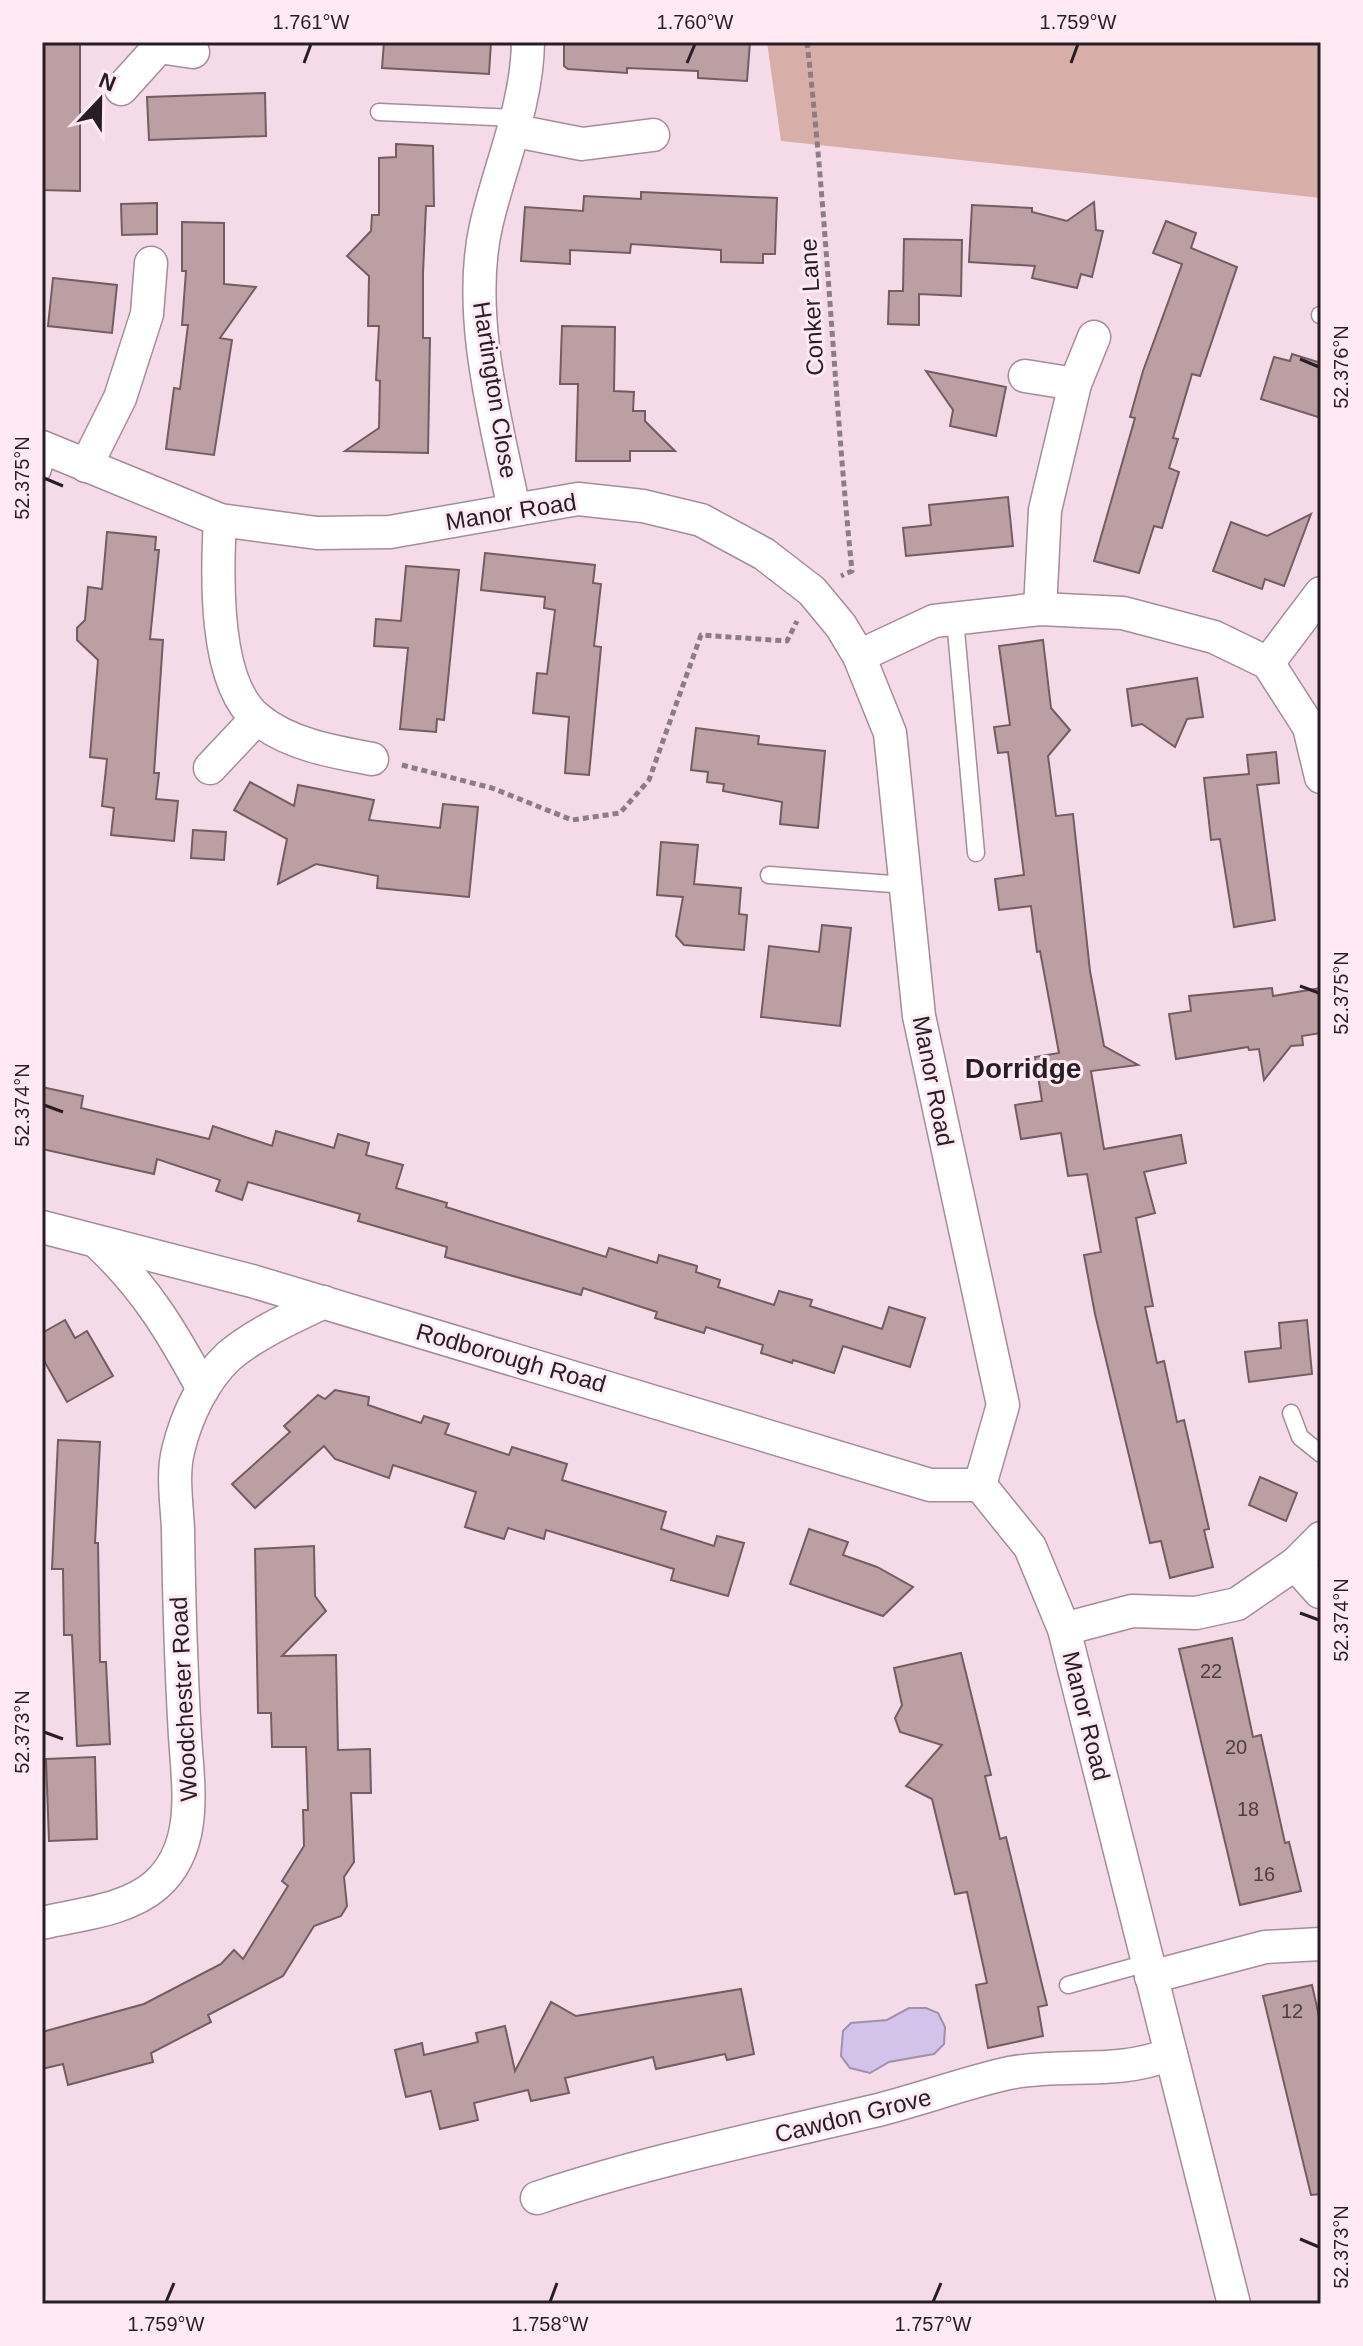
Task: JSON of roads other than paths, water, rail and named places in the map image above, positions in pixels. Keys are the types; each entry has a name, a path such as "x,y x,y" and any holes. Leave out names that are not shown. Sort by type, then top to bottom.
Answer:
{"street":[{"name":"Hartington Close","path":"514,509 494,414 479,298 486,227 517,125 528,42"},
{"path":"121,89 158,44 193,52"},
{"path":"517,125 582,144 653,135"},
{"path":"86,466 120,398 147,314 151,263"},
{"path":"1040,609 1045,510 1075,384 1094,337"},
{"path":"1025,376 1075,384"},
{"name":"Manor Road","path":"44,456 86,466 220,520 317,533 390,532 578,499 643,506 701,520 764,554 812,591 841,626 859,656 890,733 919,1016 1003,1405 980,1485 1030,1547 1064,1629 1234,2304"},
{"path":"220,520 218,564 224,658 257,718 294,738 331,752 372,759"},
{"path":"1268,663 1321,595"},
{"path":"859,656 934,621 1040,609 1123,613 1214,637 1268,663 1309,727 1321,777"},
{"path":"210,768 257,718"},
{"name":"Rodborough Road","path":"42,1227 324,1302 930,1485 980,1485"},
{"path":"95,1240 130,1273 158,1309 203,1389"},
{"name":"Woodchester Road","path":"42,1923 121,1904 146,1893 168,1870 187,1829 177,1454 187,1419 203,1389 229,1356 279,1324 324,1302"},
{"path":"1064,1629 1132,1611 1196,1613 1217,1610 1254,1595 1295,1564 1321,1538"},
{"path":"1295,1564 1320,1592"},
{"path":"1149,1970 1265,1947 1321,1944"},
{"name":"Cawdon Grove","path":"537,2198 641,2167 933,2097 1004,2074 1045,2067 1116,2069 1171,2054"}],"lane":[{"path":"379,112 517,125"},
{"path":"955,619 976,853"},
{"path":"769,875 906,885"},
{"path":"1291,1413 1300,1437 1321,1454"},
{"path":"1068,1985 1149,1970"}],"district":[{"name":"Dorridge","path":"1023,1068"}]}
